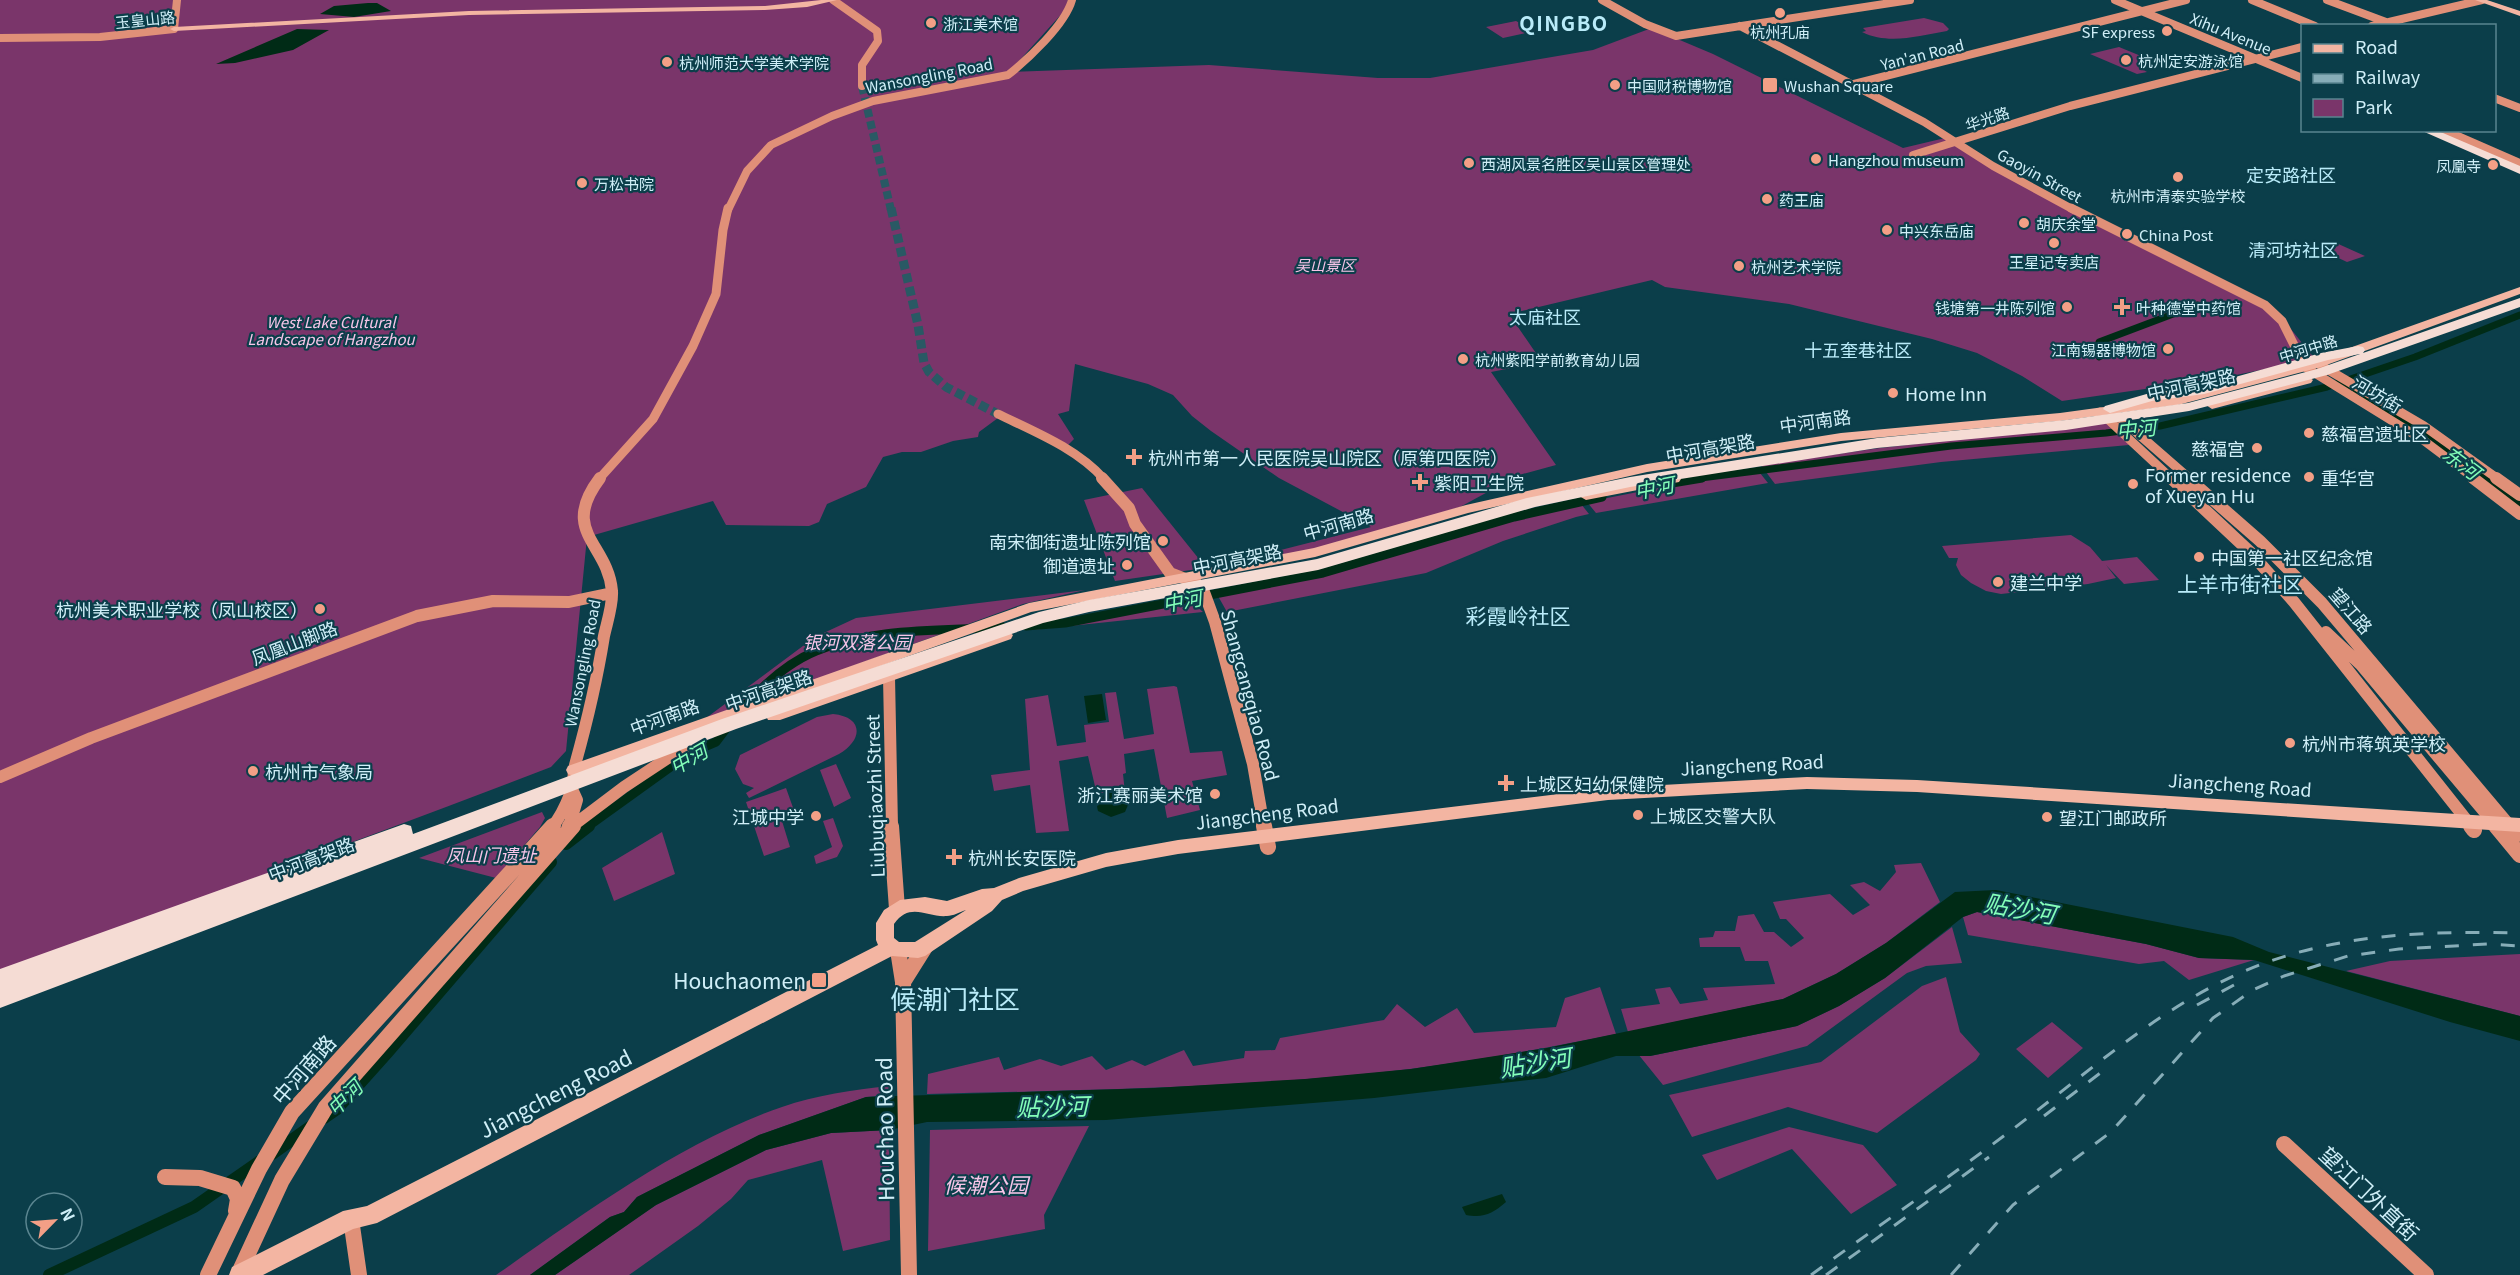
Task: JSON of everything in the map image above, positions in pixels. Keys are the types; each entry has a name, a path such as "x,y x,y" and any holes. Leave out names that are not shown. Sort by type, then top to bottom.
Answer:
{"highway":[{"path":"2430,132 2520,165"},
{"path":"2453,132 2520,165"},
{"name":"中河高架路","path":"0,989 540,789 1032,612 1314,559 1527,497 1625,477 1861,440 2062,420 2183,403 2313,369 2517,299"},
{"path":"2119,422 2150,397 2205,390 2326,356 2373,350"},
{"path":"2119,422 2204,410 2346,373 2373,350"},
{"name":"中河高架路","path":"0,1000 707,732 1039,618 1089,606 1318,564 1533,502 1630,482 1754,460 1877,443 2066,425 2189,407 2322,372 2373,350"},
{"path":"0,1000 121,961 456,833 573,780"},
{"path":"0,979 390,837 573,780"}],"main road":[{"name":"玉皇山路","path":"174,29 469,13 765,8 807,5 833,0"},
{"path":"2484,1 2520,13"},
{"name":"中河中路","path":"2119,422 2178,401 2517,299"},
{"name":"中河中路","path":"2119,422 2194,409 2330,377 2517,299"},
{"name":"中河南路","path":"573,780 732,722 1029,608 1086,595 1184,579 1315,552 1466,508 1647,468 1841,437 2060,417 2119,422"},
{"name":"中河南路","path":"573,780 686,746 732,722 889,680 1045,622 1091,609 1204,594 1316,569 1534,506 1714,471 1877,447 2119,422"},
{"name":"Jiangcheng Road","path":"897,909 916,903 947,909 982,896 996,895 1047,875 1106,860 1178,847 1267,841 1608,794 1829,783 1917,786 2470,826 2515,827"},
{"name":"Jiangcheng Road","path":"239,1275 351,1219 369,1216 894,949 908,952 930,943 986,906 996,895"},
{"path":"930,943 942,926 938,912 933,908"},
{"path":"894,949 885,940 883,932 890,915 897,909"}],"street":[{"path":"174,29 177,0"},
{"path":"833,0 877,31 879,36 878,44 862,65 862,86"},
{"name":"Wansongling Road","path":"573,780 593,701 612,593 608,573 587,532 584,511 601,477 645,430 660,408 710,309 717,292 724,222 748,166 760,152 771,145 854,108 881,99 990,81 1008,75 1024,62 1069,11 1072,0"},
{"path":"1602,0 1645,24 1676,36 1910,0"},
{"name":"Xihu Avenue","path":"2115,0 2256,55 2301,78"},
{"name":"Xihu Avenue","path":"2122,0 2143,10"},
{"name":"Yan'an Road","path":"2143,10 2175,0"},
{"name":"Yan'an Road","path":"1850,85 2186,0"},
{"path":"2252,0 2310,24"},
{"path":"2327,0 2388,24 2484,1"},
{"name":"Gaoyin Street","path":"1740,26 1924,122 1993,166 2100,224 2265,305 2282,321 2307,362"},
{"name":"玉皇山路","path":"0,38 100,37 174,29"},
{"path":"2256,55 2301,42"},
{"path":"2256,55 2264,56 2301,47"},
{"name":"华光路","path":"1913,155 2070,106 2256,55"},
{"name":"Xihu Avenue","path":"2264,56 2301,72"},
{"path":"2496,98 2520,107"},
{"path":"2437,132 2520,165"},
{"path":"2448,132 2520,165"},
{"path":"2307,362 2330,377 2361,389 2424,426 2520,495"},
{"name":"河坊街","path":"2307,362 2330,377 2347,393 2423,440 2520,514"},
{"name":"Shangcangqiao Road","path":"998,414 1056,443 1091,465 1129,508 1135,524 1170,573 1196,583 1204,594 1253,765 1267,841"},
{"path":"2119,422 2250,552 2294,602 2470,826"},
{"name":"望江路","path":"2119,422 2260,542 2322,603 2515,827"},
{"name":"凤凰山脚路","path":"0,777 110,731 417,616 493,601 569,602 612,593"},
{"path":"2294,602 2361,665 2520,855"},
{"path":"2322,603 2361,665"},
{"name":"Liubuqiaozhi Street","path":"889,680 892,856 897,909"},
{"name":"中河南路","path":"239,1275 282,1180 322,1114 569,829 624,787 686,746"},
{"path":"569,829 577,800 573,780"},
{"name":"中河南路","path":"208,1275 259,1168 292,1112 560,818 573,780"},
{"path":"903,982 930,943"},
{"name":"Houchao Road","path":"894,949 903,982 909,1275"},
{"name":"望江门外直街","path":"2284,1144 2426,1275"},
{"path":"165,1177 196,1175 217,1180 233,1188 238,1199 235,1219"},
{"path":"351,1219 359,1275"}],"green space":[{"name":"West Lake Cultural Landscape of Hangzhou","path":"0,0 1068,0 1066,9 1009,72 1209,65 1378,78 1430,78 1593,50 1649,29 1656,30 1713,54 1903,148 1945,138 2273,307 2315,359 2221,378 2062,401 2022,376 1977,353 1932,339 1789,304 1665,287 1652,280 1509,314 1542,362 1491,372 1556,465 1519,475 1460,507 1315,552 1219,566 1371,527 1279,478 1211,431 1192,416 1173,395 1148,384 1075,364 1069,411 1058,414 1074,439 1068,445 998,418 979,432 978,437 953,441 921,452 902,452 883,457 866,487 827,504 819,522 809,526 726,525 713,501 587,537 566,751 551,767 0,975"},
{"path":"1924,18 1943,23 1949,29 1893,39 1862,32 1866,31 1863,28"},
{"path":"1516,21 1535,31 1503,38 1486,27"},
{"name":"杭州定安游泳馆","path":"2119,47 2158,63 2140,68 2147,72 2137,74 2090,54"},
{"path":"2334,242 2365,256 2347,262 2317,248"},
{"path":"2110,423 2116,431 1948,445 1764,469 1761,465 1880,448"},
{"path":"2120,433 2129,445 1941,462 1775,484 1766,472 1952,447"},
{"path":"1760,473 1768,483 1596,513 1587,502 1704,479"},
{"path":"1142,488 1206,568 1115,581 1084,500"},
{"path":"1581,504 1589,514 1503,541 1426,573 1227,612 1218,596 1325,576 1510,522"},
{"path":"2071,535 2090,547 2102,561 2137,557 2159,580 2124,584 2106,565 2116,578 2088,584 2001,594 1986,591 1961,575 1956,565 1958,558 1949,558 1942,546"},
{"name":"银河双落公园","path":"1085,590 1023,604 702,721 815,637 856,618"},
{"path":"1190,600 1203,612 1032,630"},
{"path":"1177,687 1190,753 1222,751 1227,775 1192,781 1200,810 1167,818 1154,749 1124,754 1125,793 1112,789 1097,795 1088,756 1059,761 1069,831 1036,833 1030,785 994,791 991,775 1030,770 1025,699 1048,695 1057,746 1086,742 1084,725 1109,722 1105,693 1116,692 1124,739 1154,734 1147,689"},
{"path":"833,714 843,716 855,724 856,736 847,748 749,798 746,793 754,788 743,784 735,769 740,755 817,717"},
{"path":"836,764 851,798 834,807 820,770"},
{"path":"786,788 796,816 782,821 790,847 764,856 746,802"},
{"name":"凤山门遗址","path":"542,812 545,818 540,827 496,878 419,858"},
{"path":"833,818 843,846 837,857 816,864 814,856 832,847 823,821"},
{"path":"662,832 675,874 614,901 602,868"},
{"path":"1921,863 1940,902 1886,943 1836,974 1783,999 1628,1032 1621,1009 1660,1004 1655,989 1670,987 1680,1004 1708,1000 1703,988 1775,984 1768,961 1745,961 1740,947 1700,947 1699,938 1713,937 1715,931 1735,931 1738,916 1754,914 1764,932 1774,932 1791,947 1804,938 1786,919 1780,919 1773,902 1830,894 1853,915 1870,905 1850,885 1864,882 1880,891 1896,872 1894,865"},
{"path":"1977,912 2146,944 2199,958 2254,960 2189,980 2164,961 2139,964 1968,935 1963,917"},
{"path":"1952,927 1962,963 1926,966 1907,973 1807,1046 1663,1085 1638,1054 1650,1056 1797,1026 1839,1006 1885,978"},
{"path":"2520,954 2520,1016 2346,971 2390,961"},
{"path":"1946,977 1960,1032 1980,1054 1976,1060 1877,1133 1788,1107 1692,1137 1669,1095 1821,1062 1922,986"},
{"path":"1600,987 1616,1034 1488,1058 1410,1069 1229,1084 927,1094 928,1074 999,1057 1004,1070 1040,1059 1061,1066 1092,1056 1106,1070 1132,1060 1145,1066 1184,1050 1193,1066 1244,1058 1245,1051 1275,1050 1280,1038 1384,1020 1397,1004 1425,1027 1457,1008 1474,1033 1556,1027 1565,998"},
{"path":"2052,1022 2083,1048 2048,1078 2016,1049"},
{"path":"889,1086 888,1095 866,1097 759,1135 637,1197 624,1212 610,1217 530,1275 496,1275 598,1204 707,1139 744,1122 808,1099"},
{"name":"候潮公园","path":"1089,1126 1044,1215 1045,1229 928,1251 930,1130"},
{"path":"1789,1127 1863,1145 1897,1185 1851,1214 1792,1149 1717,1180 1702,1155"},
{"path":"889,1130 890,1240 843,1251 822,1160 748,1180 731,1199 698,1226 629,1275 555,1275 656,1205 766,1150 831,1133"}],"water":[{"path":"377,3 391,11 354,17 320,14 334,6"},
{"path":"297,29 329,30 293,50 235,63 216,64"},
{"path":"1102,694 1106,720 1088,723 1084,696"},
{"path":"1108,793 1119,793 1126,798 1128,805 1125,812 1111,817 1098,811 1099,800"},
{"name":"贴沙河","path":"1996,890 2233,937 2269,952 2520,1016 2520,1041 2450,1022 2254,960 2199,958 2146,944 1977,912 1963,917 1885,978 1839,1006 1797,1026 1650,1056 1616,1056 1546,1078 1374,1098 1106,1120 927,1122 889,1130 831,1133 766,1150 656,1205 555,1275 530,1275 610,1217 624,1212 637,1197 759,1135 866,1097 1155,1088 1305,1079 1411,1069 1547,1048 1783,999 1836,974 1886,943 1955,892"},
{"path":"1502,1194 1506,1202 1488,1214 1466,1215 1462,1207"}],"waterway":[{"path":"2099,357 2097,351 2099,342 2197,305"},
{"name":"中河","path":"1693,479 1951,446 2106,433 2160,426 2327,387 2415,357 2520,315"},
{"name":"东河","path":"2340,383 2419,430 2485,479"},
{"name":"中河","path":"1666,484 1702,478"},
{"name":"东河","path":"2483,478 2520,506"},
{"name":"中河","path":"1026,626 1065,623 1323,573 1514,517 1602,497"},
{"name":"中河","path":"740,711 784,669 805,656 838,643 885,634 1003,627"},
{"name":"中河","path":"587,827 690,753 716,742 728,726"},
{"name":"中河","path":"566,844 589,826"},
{"name":"中河","path":"324,1118 337,1109 388,1052 551,862"},
{"name":"中河","path":"272,1154 310,1127"},
{"name":"中河","path":"49,1275 194,1207 260,1161"}],"tunnel":[{"path":"862,86 891,210"},
{"path":"891,208 918,325 924,363 929,372 946,387 998,414"}],"railway":[{"path":"1811,1275 1988,1148 2164,1015 2230,978 2296,953 2359,940 2423,934 2520,933"},
{"path":"1951,1275 2013,1205 2111,1132 2213,1018 2253,990 2284,976 2348,956 2399,949 2488,944 2520,946"},
{"path":"2197,1005 2234,985"},
{"path":"2044,1116 2108,1067"},
{"path":"1826,1275 1989,1157"}],"place":[{"name":"杭州孔庙","path":"1780,13"},
{"name":"浙江美术馆","path":"931,23"},
{"name":"SF express","path":"2167,31"},
{"name":"杭州定安游泳馆","path":"2126,60"},
{"name":"杭州师范大学美术学院","path":"667,62"},
{"name":"中国财税博物馆","path":"1615,85"},
{"name":"Wushan Square","path":"1770,85"},
{"name":"Hangzhou museum","path":"1816,159"},
{"name":"西湖风景名胜区吴山景区管理处","path":"1469,163"},
{"name":"凤凰寺","path":"2493,165"},
{"name":"杭州市清泰实验学校","path":"2178,177"},
{"name":"万松书院","path":"582,183"},
{"name":"药王庙","path":"1767,199"},
{"name":"胡庆余堂","path":"2024,223"},
{"name":"中兴东岳庙","path":"1887,230"},
{"name":"China Post","path":"2127,234"},
{"name":"王星记专卖店","path":"2054,243"},
{"name":"杭州艺术学院","path":"1739,266"},
{"name":"钱塘第一井陈列馆","path":"2067,307"},
{"name":"叶种德堂中药馆","path":"2122,307"},
{"name":"江南锡器博物馆","path":"2168,349"},
{"name":"杭州紫阳学前教育幼儿园","path":"1463,359"},
{"name":"Home Inn","path":"1893,393"},
{"name":"慈福宫遗址区","path":"2309,433"},
{"name":"慈福宫","path":"2257,448"},
{"name":"杭州市第一人民医院吴山院区（原第四医院）","path":"1134,457"},
{"name":"重华宫","path":"2309,477"},
{"name":"紫阳卫生院","path":"1420,482"},
{"name":"Former residence of Xueyan Hu","path":"2133,484"},
{"name":"南宋御街遗址陈列馆","path":"1163,541"},
{"name":"中国第一社区纪念馆","path":"2199,557"},
{"name":"御道遗址","path":"1127,565"},
{"name":"建兰中学","path":"1998,582"},
{"name":"杭州美术职业学校（凤山校区）","path":"320,609"},
{"name":"杭州市蒋筑英学校","path":"2290,743"},
{"name":"杭州市气象局","path":"253,771"},
{"name":"上城区妇幼保健院","path":"1506,783"},
{"name":"浙江赛丽美术馆","path":"1215,794"},
{"name":"上城区交警大队","path":"1638,815"},
{"name":"江城中学","path":"816,816"},
{"name":"望江门邮政所","path":"2047,817"},
{"name":"杭州长安医院","path":"954,857"},
{"name":"Houchaomen","path":"819,980"}],"district":[{"name":"QINGBO","path":"1564,22"},
{"name":"定安路社区","path":"2291,174"},
{"name":"清河坊社区","path":"2293,249"},
{"name":"太庙社区","path":"1545,316"},
{"name":"十五奎巷社区","path":"1858,349"},
{"name":"上羊市街社区","path":"2240,583"},
{"name":"彩霞岭社区","path":"1518,615"},
{"name":"候潮门社区","path":"955,997"}],"park label":[{"name":"吴山景区","path":"1325,264"}]}
